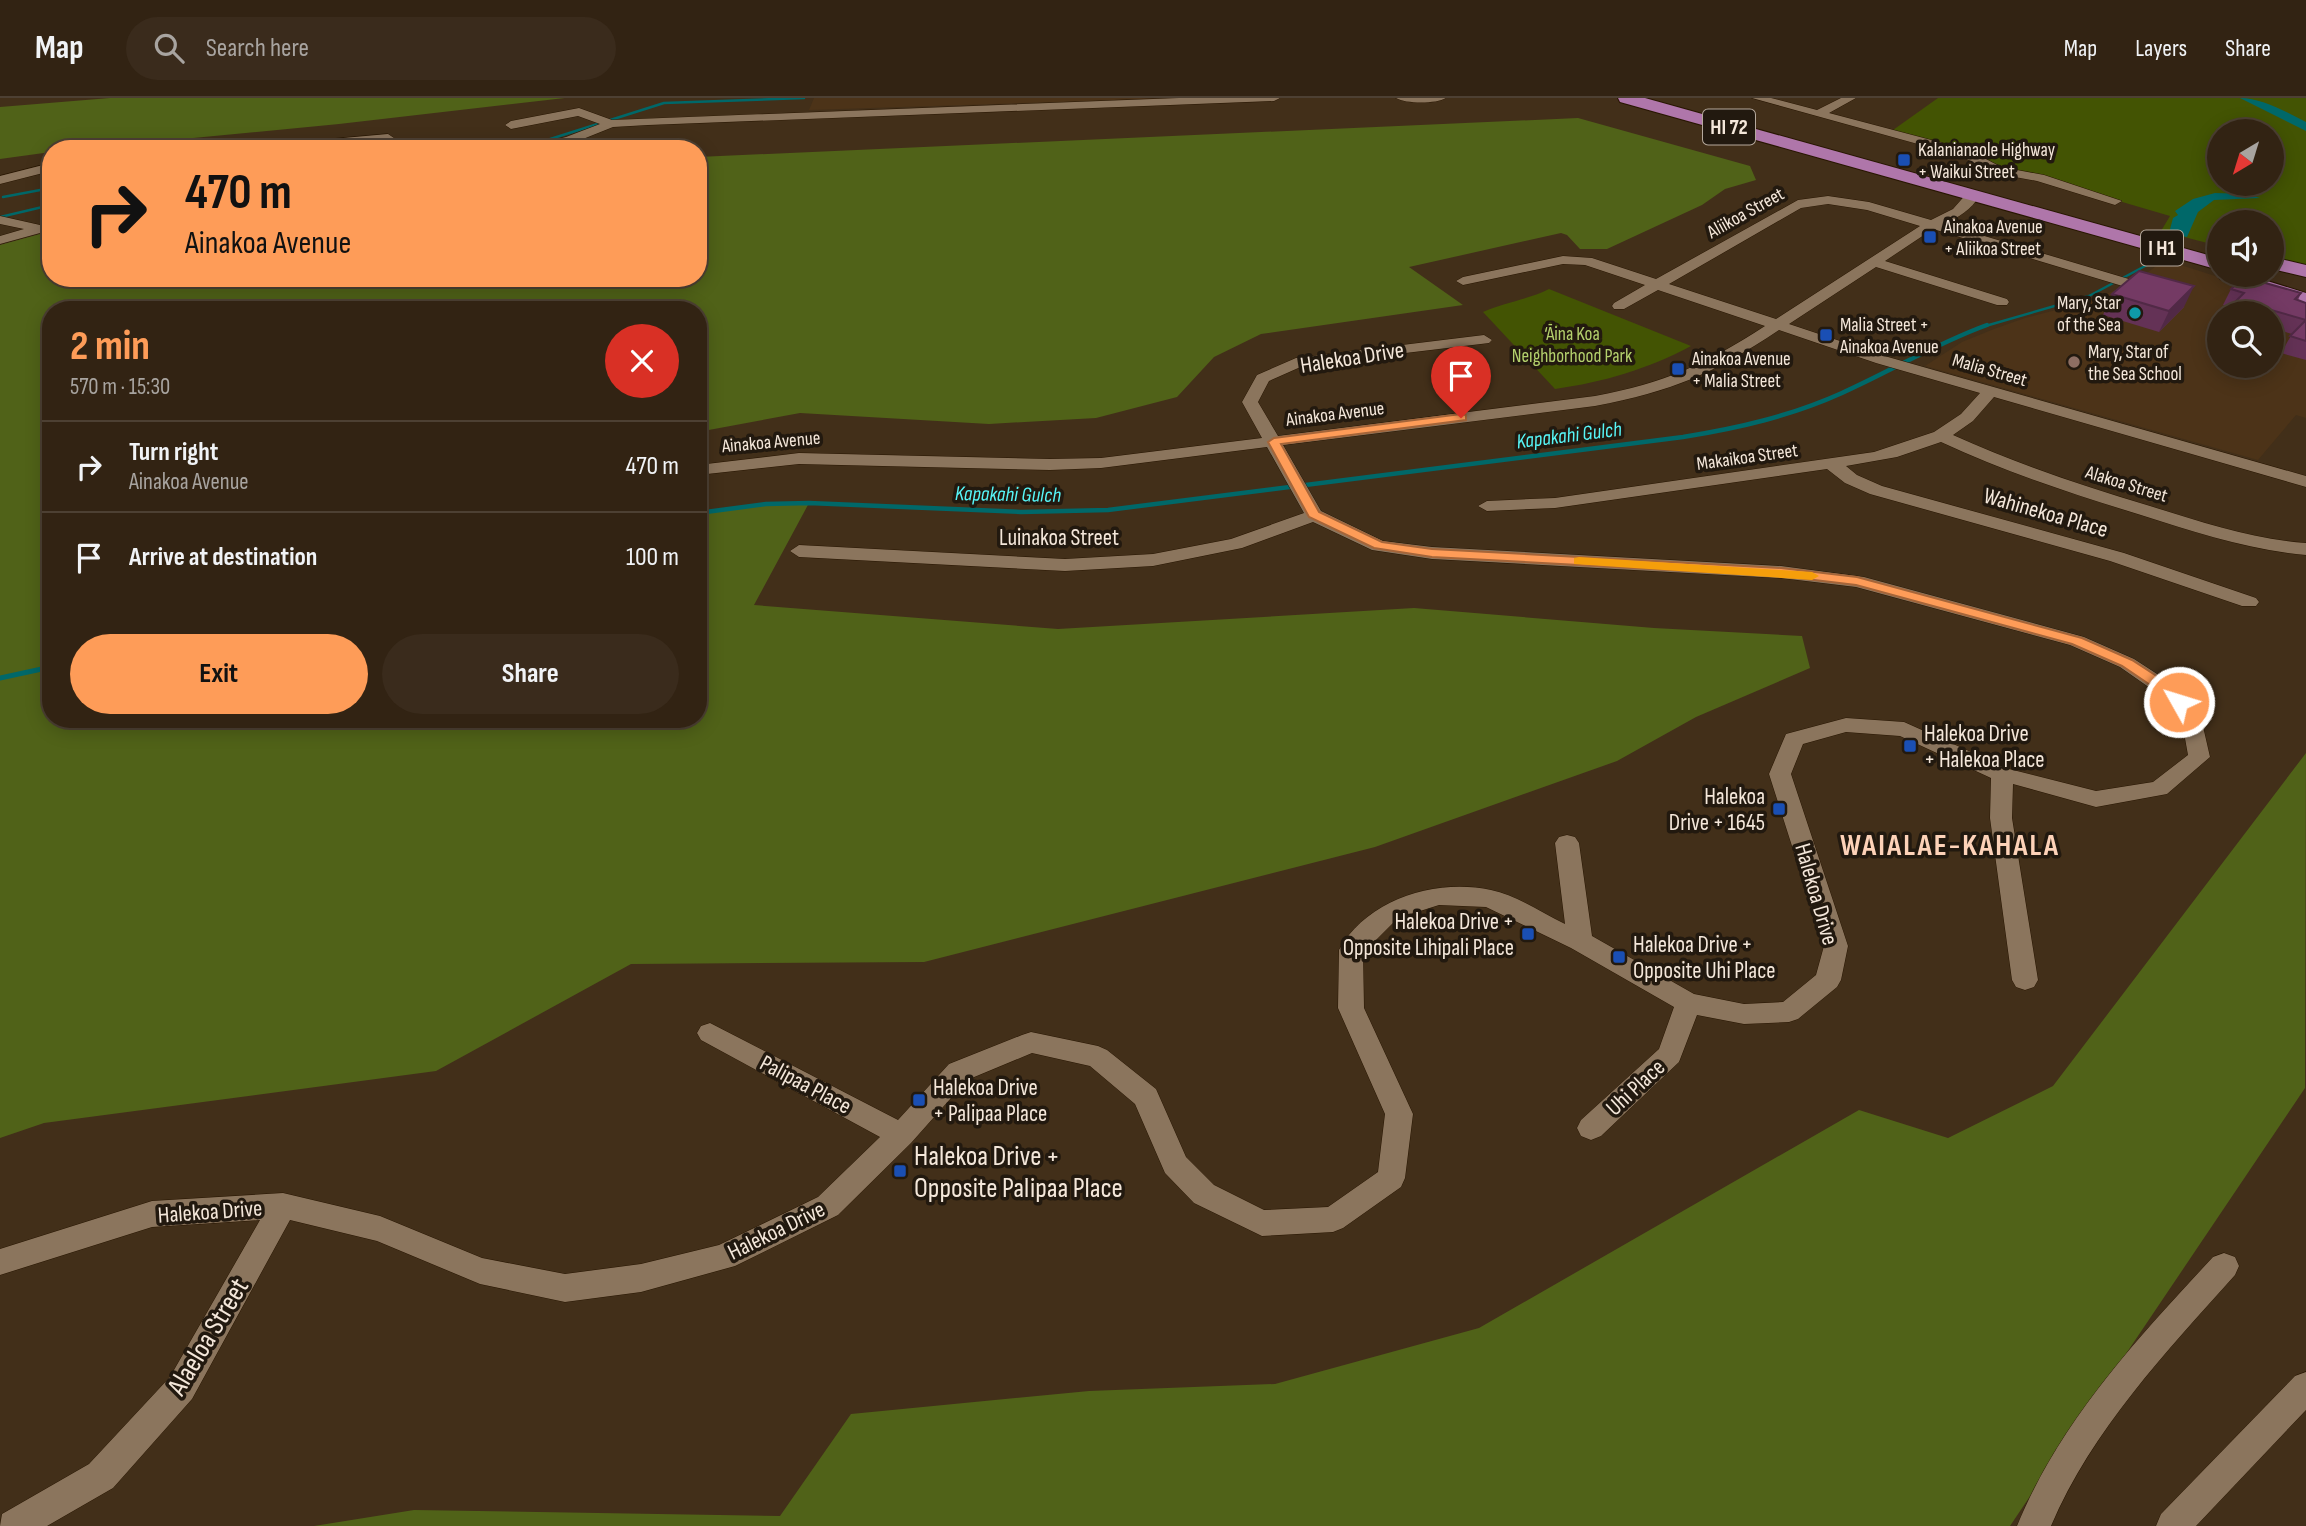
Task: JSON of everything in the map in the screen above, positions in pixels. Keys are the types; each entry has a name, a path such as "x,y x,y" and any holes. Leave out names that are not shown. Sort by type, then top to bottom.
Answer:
{"highway":[{"name":"HI 72","path":"1626,98 1974,195"},
{"name":"HI 72","path":"1657,98 1902,166 1974,195"},
{"path":"1902,166 1946,194 1974,195 2074,214 2207,249"},
{"name":"I H1","path":"1974,195 1985,204 2033,212 2207,261"},
{"path":"2104,232 2207,268"},
{"path":"2284,266 2306,271"},
{"path":"2284,273 2306,279"},
{"path":"2284,282 2306,288"},
{"path":"2265,287 2306,300"}],"street":[{"path":"569,140 611,124 1275,98"},
{"path":"1402,98 1440,98"},
{"path":"1758,98 1965,153 1997,170 2050,181 2115,201"},
{"path":"1818,114 1850,98"},
{"path":"736,118 739,103"},
{"path":"511,125 579,112 611,124"},
{"path":"380,140 388,138"},
{"path":"0,180 42,169"},
{"path":"1974,195 1997,179 1997,170"},
{"name":"Ainakoa Avenue","path":"707,468 742,462 829,456 1072,465 1595,401 1649,391 1711,367 1872,261 1930,225 1945,220 1974,195"},
{"name":"Aliikoa Street","path":"1619,306 1790,208 1807,202 1828,200 1861,204 2173,297"},
{"path":"0,220 42,227"},
{"path":"0,240 42,229"},
{"name":"Malia Street","path":"1462,281 1571,259 1592,262 1882,360 2306,482"},
{"path":"1872,261 2002,302"},
{"name":"Halekoa Drive","path":"0,1262 152,1214 282,1206 380,1229 480,1271 565,1287 641,1278 724,1257 828,1206 901,1135 958,1072 1031,1042 1098,1057 1146,1097 1175,1165 1205,1194 1262,1223 1333,1219 1391,1178 1399,1114 1351,1008 1351,950 1389,912 1438,897 1489,898 1580,941 1688,1003 1744,1014 1788,1012 1828,981 1836,946 1780,774 1794,739 1846,725 1904,729 2002,774 2096,799 2159,789 2199,757 2191,713 2167,690 2127,663 2077,641 1857,581 1781,572 1432,553 1379,545 1303,496 1250,402 1263,378 1302,361 1484,340"},
{"name":"Makaikoa Street","path":"1487,506 1555,503 1833,465 1896,452 1942,436 1970,417 1990,391"},
{"name":"Alakoa Street","path":"1942,436 2006,466 2066,486 2256,543 2306,549"},
{"name":"Wahinekoa Place","path":"1833,465 1851,479 1876,490 2116,557 2249,602"},
{"name":"Luinakoa Street","path":"799,551 1065,565 1153,560 1235,544 1303,496"},
{"path":"2002,774 2001,818 2025,980"},
{"path":"1567,843 1580,941"},
{"name":"Uhi Place","path":"1591,1128 1670,1055 1688,1003"},
{"name":"Palipaa Place","path":"710,1033 901,1135"},
{"name":"Alaeloa Street","path":"14,1526 101,1476 181,1388 282,1206"},
{"path":"2034,1526 2043,1501 2090,1426 2175,1319 2224,1266"},
{"path":"2173,1526 2306,1387"}],"shaded area":[{"path":"814,98 1175,98 809,110"},
{"name":"Mary, Star of the Sea School","path":"2165,260 2207,273 2207,287 2250,287 2306,305 2306,418 2296,415 2258,460 1925,366 1962,342 1994,329 2083,303 2131,284"}],"green space":[{"path":"110,98 565,98 172,140 42,140 42,153 0,159 0,107"},
{"path":"1938,98 2306,98 2306,268 2284,262 2284,210 2207,210 2207,243 2161,231 2170,216 2003,167 1973,153 1893,130"},
{"path":"1578,118 1750,166 1756,180 1725,189 1702,205 1607,249 1580,249 1567,235 1561,233 1409,267 1463,305 1261,334 1214,357 1177,397 1096,418 989,424 800,413 707,430 707,301 42,301 42,728 707,728 707,512 766,504 809,503 754,605 1058,629 1414,608 1654,628 1802,636 1810,668 1696,717 1617,761 1375,847 924,962 631,964 436,1071 44,1123 0,1138 0,245 42,233 42,287 707,287 707,157"},
{"name":"‘Āina Koa Neighborhood Park","path":"1549,289 1691,346 1625,374 1555,389 1483,312"},
{"path":"2306,753 2305,1088 2010,1526 314,1526 414,1510 780,1516 851,1414 1089,1391 1275,1384 1479,1328 1859,1110 1948,1138 2053,1086"}],"water":[{"path":"2240,98 2265,103 2306,122 2306,131"},
{"path":"2207,195 2260,198 2214,200 2198,212 2187,237 2169,233 2173,218 2178,215 2175,211 2193,199"}],"building":[{"path":"2139,271 2194,286 2169,311 2112,294"},
{"path":"2280,287 2301,293 2295,299 2306,303 2306,320 2284,314 2284,301 2236,301 2244,293 2231,289"},
{"path":"2306,320 2306,341 2290,336"}],"waterway":[{"path":"547,140 664,103 804,98"},
{"path":"3,197 42,190"},
{"path":"0,217 42,207"},
{"name":"Kapakahi Gulch","path":"1982,327 2089,296 2160,258"},
{"name":"Kapakahi Gulch","path":"1982,327 1987,325"},
{"name":"Kapakahi Gulch","path":"707,512 766,504 809,503 1021,512 1108,510 1683,437 1744,425 1804,408 1982,327"},
{"name":"Kapakahi Gulch","path":"0,678 42,669"}],"slow traffic":[{"path":"1579,561 1812,576"}],"place":[{"name":"Kalanianaole Highway + Waikui Street","path":"1904,160"},
{"name":"Ainakoa Avenue + Aliikoa Street","path":"1930,237"},
{"name":"Mary, Star of the Sea","path":"2135,313"},
{"name":"Malia Street + Ainakoa Avenue","path":"1826,335"},
{"name":"Mary, Star of the Sea School","path":"2074,362"},
{"name":"Ainakoa Avenue + Malia Street","path":"1678,369"},
{"name":"Halekoa Drive + Halekoa Place","path":"1910,746"},
{"name":"Halekoa Drive + 1645","path":"1779,809"},
{"name":"Halekoa Drive + Opposite Lihipali Place","path":"1528,934"},
{"name":"Halekoa Drive + Opposite Uhi Place","path":"1619,957"},
{"name":"Halekoa Drive + Palipaa Place","path":"919,1100"},
{"name":"Halekoa Drive + Opposite Palipaa Place","path":"900,1171"}],"district":[{"name":"WAIALAE-KAHALA","path":"1950,845"}],"route":[{"path":"1461,418 1274,442 1314,514 1353,535 1379,545 1432,553 1781,572 1857,581 2077,641 2127,663 2167,690 2179,702"}]}
